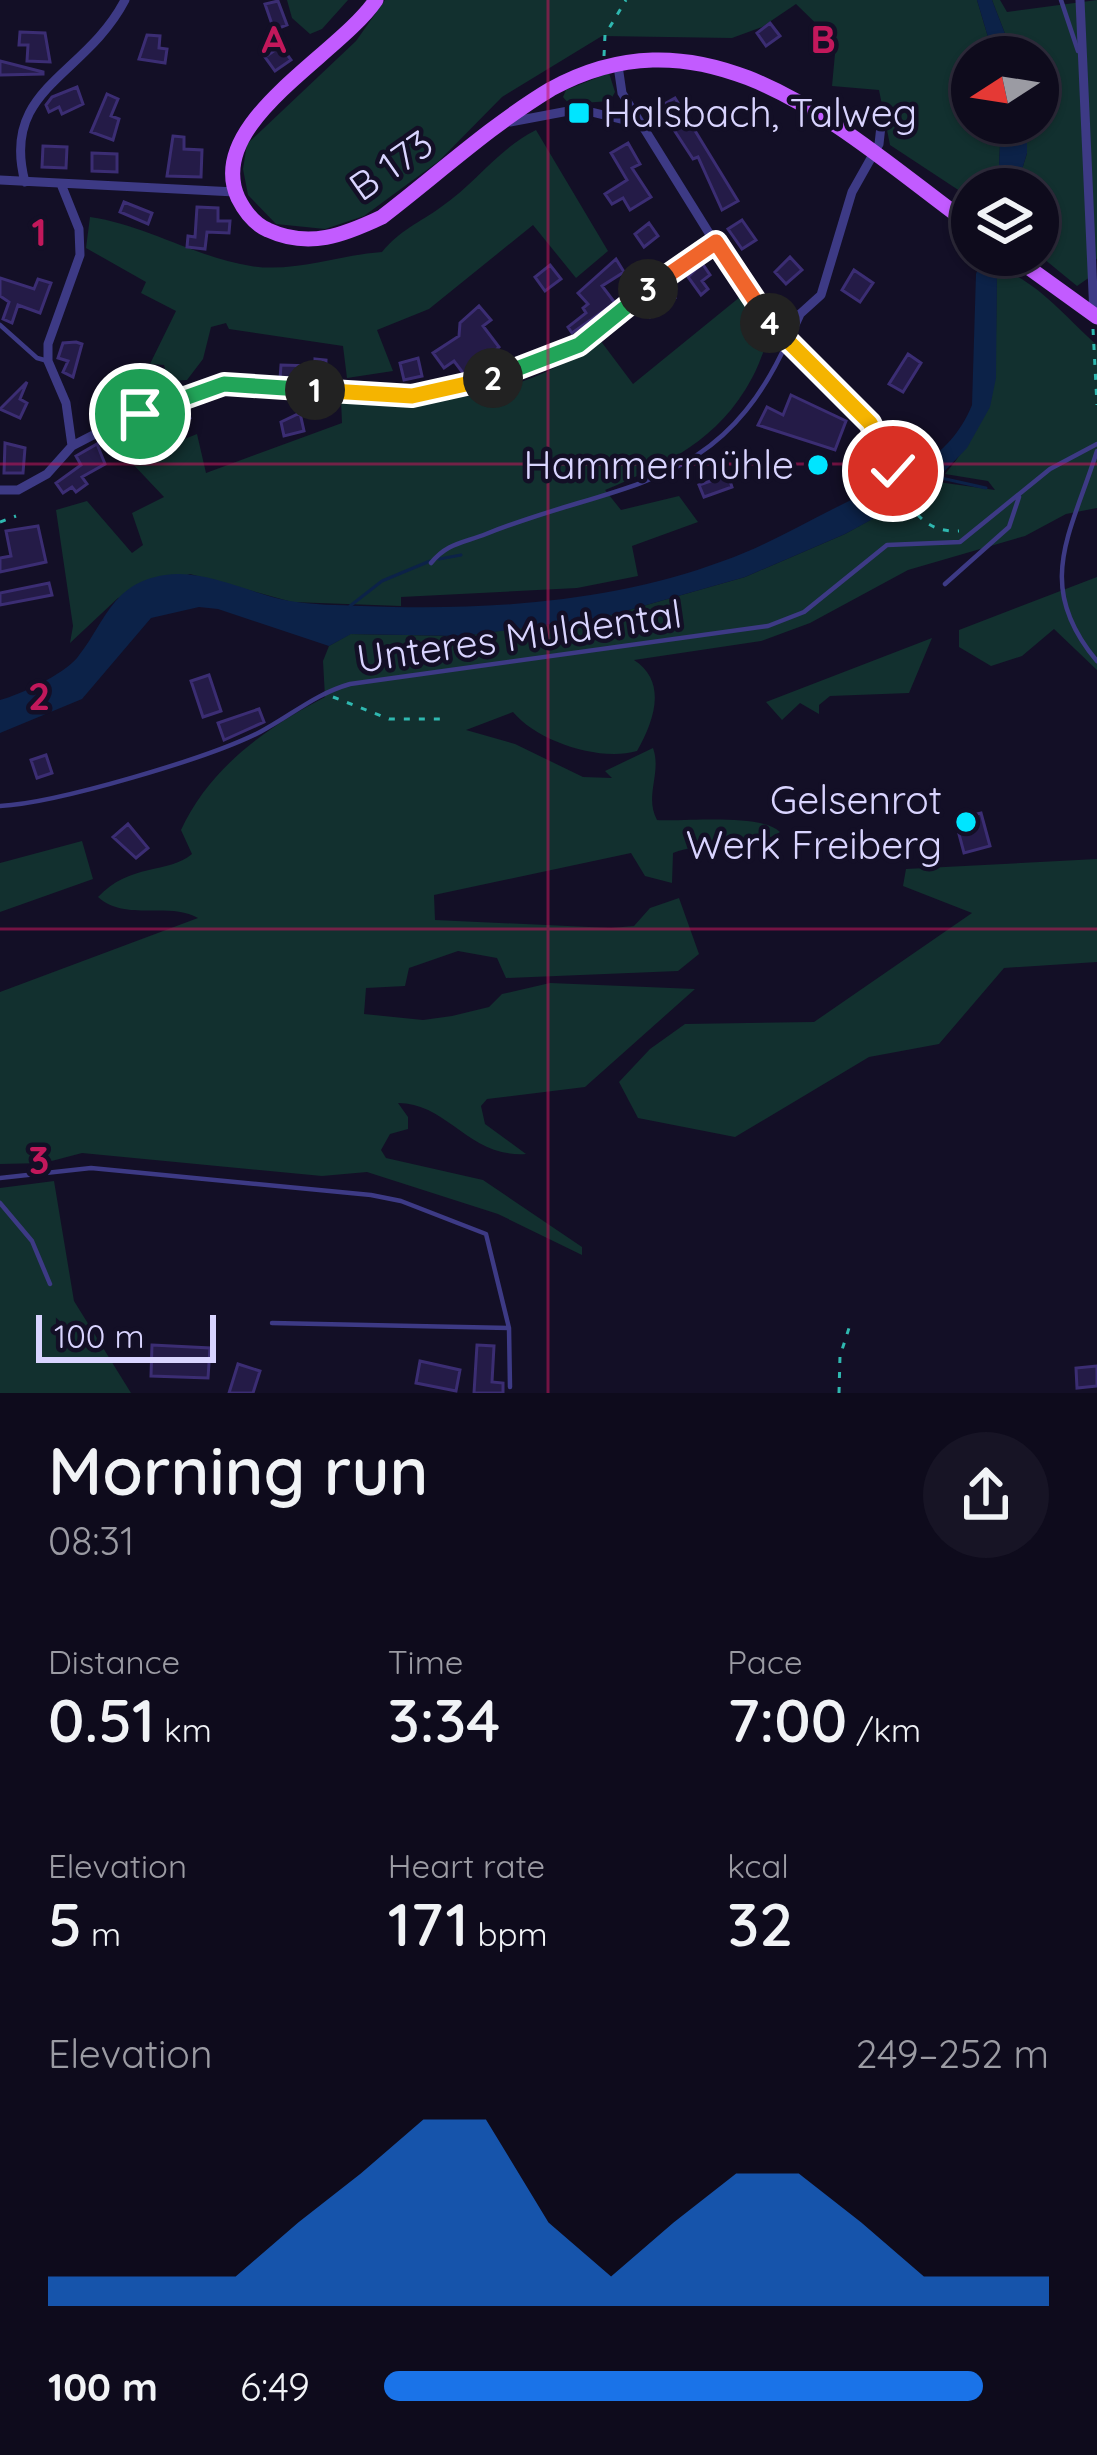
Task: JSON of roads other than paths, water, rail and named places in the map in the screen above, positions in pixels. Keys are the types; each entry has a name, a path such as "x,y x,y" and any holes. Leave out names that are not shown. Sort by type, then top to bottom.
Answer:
{"main road":[{"path":"235,192 231,159 256,115 358,26 376,0"},
{"name":"B 173","path":"235,192 247,214 263,229 313,241 382,217 551,89 611,62 691,56 754,73 951,211"},
{"path":"1040,276 1095,316"}],"street":[{"path":"25,182 18,140 24,114 36,95 104,36 125,0"},
{"path":"1080,0 1095,316"},
{"path":"611,62 622,92 762,314 800,351"},
{"path":"505,123 579,109 645,125"},
{"path":"788,340 800,314 821,295 852,192 879,145 880,126"},
{"path":"0,180 235,192"},
{"path":"62,184 79,229 80,256 48,344 48,361 66,403 72,446"},
{"path":"0,490 18,490 46,474 72,446 165,402 224,384 412,396 516,371 579,345 679,264 716,242"}],"lane":[{"path":"1060,0 1083,75"},
{"path":"612,114 622,92"},
{"path":"0,325 37,358 48,361"},
{"path":"434,560 450,544 517,520 623,493 705,454 776,367 788,340"},
{"path":"800,351 870,423 893,471"},
{"path":"1097,448 1058,565 1071,630 1097,662"},
{"name":"Unteres Muldental","path":"0,806 129,776 242,740 320,692 768,626 804,612 887,545 938,547 960,542 1021,491 1097,448"},
{"name":"Unteres Muldental","path":"945,584 1009,527 1021,491"},
{"path":"0,1178 91,1168 401,1201 486,1234 509,1328 510,1387"},
{"path":"0,1203 32,1240 50,1284"},
{"path":"272,1324 509,1328"}],"water":[{"path":"977,0 992,0 1006,36 988,36"},
{"path":"1000,144 1027,144 1022,168 999,168"},
{"path":"976,276 997,276 996,378 990,407 967,448 926,490 845,534 745,577 604,617 463,636 351,634 329,646 218,609 199,607 151,618 82,699 0,733 0,700 41,683 70,664 111,607 147,579 181,574 298,602 407,607 545,601 636,586 723,561 920,466 950,441 972,405"}],"waterway":[{"path":"941,478 986,488"},
{"path":"439,559 461,555"},
{"path":"350,606 382,581 430,561"}],"place":[{"name":"Halsbach, Talweg","path":"579,113"},
{"name":"Hammermühle","path":"818,465"},
{"name":"Gelsenrot Werk Freiberg","path":"966,822"}]}
